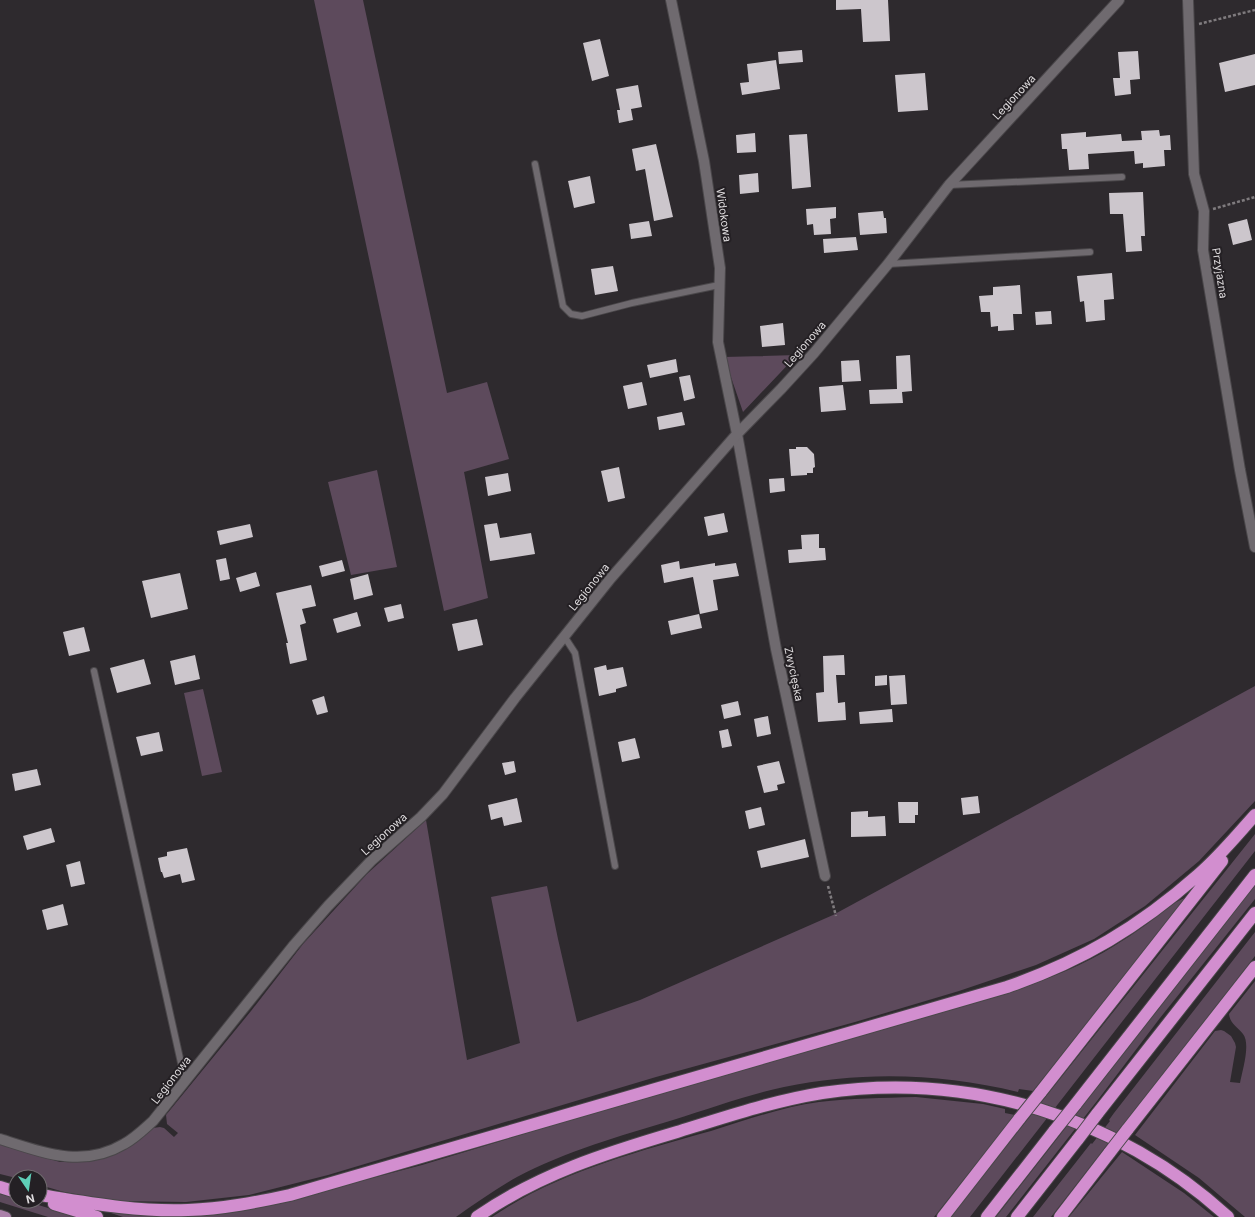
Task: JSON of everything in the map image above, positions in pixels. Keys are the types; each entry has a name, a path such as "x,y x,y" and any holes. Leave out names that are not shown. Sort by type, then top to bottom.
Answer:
{"highway":[{"path":"943,1217 1188,905 1255,816"},
{"path":"48,1196 90,1204 150,1210 210,1209 275,1198 1007,987 1035,977 1076,959 1096,949 1140,921 1199,874 1255,816"},
{"path":"987,1217 1255,875"},
{"path":"1017,1217 1255,913"},
{"path":"1060,1217 1255,967"},
{"path":"477,1217 513,1194 552,1174 596,1157 637,1144 788,1100 833,1092 895,1087 948,1090 998,1098 1080,1123 1134,1149 1171,1172 1196,1190 1228,1217"},
{"path":"48,1202 97,1217"}],"main road":[{"path":"0,1215 6,1217"}],"street":[{"name":"Widokowa","path":"671,0 704,161 720,268 718,342 737,434"},
{"name":"Legionowa","path":"0,1139 51,1154 77,1158 100,1155 124,1144 153,1121 294,945 328,906 371,861 421,817 443,794 515,698 611,578 737,434 814,353 888,264 949,185 1119,0"},
{"name":"Przyjazna","path":"1188,0 1194,174 1204,211 1203,250 1240,470 1255,547"},
{"name":"Zwycięska","path":"737,434 776,648 825,876"}],"lane":[{"path":"535,164 563,306 571,314 582,316 632,303 719,285"},
{"path":"949,185 1122,177"},
{"path":"888,264 1090,252"},
{"path":"564,636 574,652 615,866"},
{"path":"94,671 186,1081"}],"path":[{"path":"1189,27 1255,10"},
{"path":"1204,211 1255,196"},
{"path":"825,876 836,916"}],"shaded area":[{"path":"314,0 363,0 447,393 487,382 509,459 464,472 488,598 444,611"},
{"path":"797,355 743,412 724,357"},
{"path":"377,470 397,567 351,575 328,482"},
{"path":"1255,686 1255,801 1199,861 1145,906 1094,939 1036,965 959,991 855,1022 656,1077 328,1175 249,1195 186,1202 114,1201 64,1192 48,1187 48,1169 8,1169 8,1176 0,1174 0,1144 60,1162 82,1162 105,1158 124,1150 153,1128 164,1128 174,1137 178,1133 167,1124 166,1115 251,1011 303,944 367,874 426,820 467,1060 520,1043 491,897 547,886 577,1022 640,1000 833,915"},
{"path":"203,689 222,772 202,776 184,693"},
{"path":"1255,834 1255,851 970,1217 950,1217"},
{"path":"1255,885 1255,899 1160,1018 1006,1217 996,1217"},
{"path":"1187,897 1033,1091 1019,1089 1018,1092 960,1081 901,1076 842,1078 770,1090 613,1138 555,1159 517,1177 456,1217 123,1217 111,1213 151,1214 284,1201 422,1165 612,1107 991,998 1038,982 1100,955 1147,924 1181,899"},
{"path":"1255,932 1255,956 1123,1127 1121,1127 1051,1217 1033,1217 1110,1121 1109,1120 1114,1113"},
{"path":"1255,981 1255,1217 1245,1217 1199,1178 1135,1135 1215,1031 1224,1031 1231,1036 1235,1043 1236,1047 1230,1082 1240,1083 1246,1044 1243,1034 1233,1023 1229,1014"},
{"path":"916,1097 983,1104 1005,1109 1005,1113 1015,1115 934,1217 492,1217 543,1188 597,1165 764,1114 819,1102"},
{"path":"1122,1152 1184,1193 1214,1217 1069,1217"},
{"path":"0,1194 8,1196 8,1204 0,1202"},
{"path":"48,1208 78,1217 48,1217 22,1209"}],"building":[{"path":"836,0 888,0 890,41 863,42 861,9 836,10"},
{"path":"600,39 609,76 592,81 583,43"},
{"path":"802,50 803,62 779,64 778,52"},
{"path":"1138,51 1140,79 1130,80 1131,94 1115,96 1113,78 1120,78 1118,52"},
{"path":"1255,54 1255,85 1225,92 1219,63"},
{"path":"776,60 780,89 742,95 740,83 749,82 747,64"},
{"path":"925,73 928,110 898,112 895,75"},
{"path":"638,85 642,107 631,109 633,120 619,123 617,110 620,110 616,89"},
{"path":"1159,130 1160,136 1170,135 1171,150 1164,150 1165,166 1143,168 1143,163 1135,164 1134,151 1088,154 1089,169 1069,170 1067,149 1062,149 1061,134 1086,132 1086,137 1121,134 1122,141 1142,140 1141,131"},
{"path":"755,133 756,152 737,153 736,135"},
{"path":"807,134 811,187 792,189 789,135"},
{"path":"656,144 673,217 654,221 645,169 636,171 632,149"},
{"path":"758,173 759,192 740,194 739,175"},
{"path":"590,176 595,203 574,208 568,181"},
{"path":"1143,192 1145,236 1141,236 1142,251 1126,252 1123,214 1110,214 1109,193"},
{"path":"836,207 836,218 830,219 831,234 814,235 813,224 807,225 806,209"},
{"path":"883,211 884,218 886,218 887,233 860,235 858,213"},
{"path":"1247,219 1252,240 1233,245 1228,224"},
{"path":"649,221 652,236 631,239 629,224"},
{"path":"856,237 858,250 824,253 823,239"},
{"path":"613,266 618,291 595,295 591,269"},
{"path":"1112,273 1114,299 1104,300 1105,320 1086,322 1084,301 1080,302 1077,276"},
{"path":"1020,285 1022,314 1013,314 1014,330 998,331 998,326 991,327 990,312 981,312 979,296 993,295 993,287"},
{"path":"1051,311 1052,324 1036,325 1035,312"},
{"path":"783,323 785,345 762,347 760,326"},
{"path":"910,355 912,391 902,392 903,403 870,404 869,390 897,389 896,356"},
{"path":"676,359 678,372 650,378 647,365"},
{"path":"859,360 861,381 842,382 841,361"},
{"path":"690,375 695,398 684,401 679,377"},
{"path":"642,382 647,405 628,409 623,386"},
{"path":"843,385 846,410 821,412 819,387"},
{"path":"682,412 685,425 659,430 657,417"},
{"path":"796,447 807,447 814,454 815,467 813,468 813,473 791,476 789,449 796,449"},
{"path":"619,467 625,498 608,502 601,471"},
{"path":"508,473 511,491 488,496 485,477"},
{"path":"784,478 785,491 770,493 769,479"},
{"path":"724,513 728,532 708,536 704,517"},
{"path":"497,523 500,538 531,533 535,554 490,561 484,525"},
{"path":"250,524 253,537 220,545 217,531"},
{"path":"819,534 819,548 825,548 826,560 789,563 788,550 802,549 801,535"},
{"path":"226,558 230,579 220,581 216,560"},
{"path":"342,560 345,571 322,577 319,566"},
{"path":"679,561 680,569 715,563 715,566 736,563 739,576 713,580 718,610 700,614 693,577 664,583 661,565"},
{"path":"256,572 260,586 240,592 236,578"},
{"path":"180,573 188,609 151,618 142,581"},
{"path":"368,574 373,595 354,600 350,579"},
{"path":"311,585 316,606 302,609 306,623 300,625 307,660 290,664 286,643 288,643 276,593"},
{"path":"401,604 404,618 388,622 384,608"},
{"path":"357,612 361,626 337,633 333,619"},
{"path":"699,614 702,628 671,635 668,621"},
{"path":"477,619 483,645 458,651 452,624"},
{"path":"84,627 90,651 69,656 63,632"},
{"path":"195,655 200,679 175,685 170,661"},
{"path":"844,655 845,675 836,675 838,703 845,702 846,720 818,722 816,693 824,692 823,656"},
{"path":"144,659 151,684 117,693 110,668"},
{"path":"606,665 607,670 623,667 627,686 616,689 616,692 599,696 594,668"},
{"path":"887,675 887,685 875,686 875,676"},
{"path":"905,675 907,704 891,705 889,676"},
{"path":"324,696 328,712 317,715 312,700"},
{"path":"738,701 741,715 724,719 721,705"},
{"path":"892,709 893,722 860,724 859,712"},
{"path":"768,716 771,734 757,737 754,719"},
{"path":"728,729 732,746 722,748 719,731"},
{"path":"159,732 163,751 141,756 136,737"},
{"path":"635,738 640,758 622,762 618,742"},
{"path":"514,761 516,772 505,775 502,763"},
{"path":"779,761 785,783 777,785 778,790 764,793 757,766"},
{"path":"37,769 41,785 15,791 12,774"},
{"path":"978,796 980,813 963,815 961,798"},
{"path":"517,798 522,822 504,826 502,817 491,820 488,805"},
{"path":"898,802 918,802 918,815 915,815 915,823 899,823"},
{"path":"761,807 765,825 749,829 745,811"},
{"path":"868,811 868,817 885,816 886,836 851,837 851,812"},
{"path":"51,828 55,842 27,850 23,836"},
{"path":"805,839 809,857 761,868 757,851"},
{"path":"187,848 195,880 182,883 180,874 164,878 158,858 167,856 167,852"},
{"path":"80,861 85,884 71,887 66,865"},
{"path":"63,904 68,925 47,930 42,910"}]}
